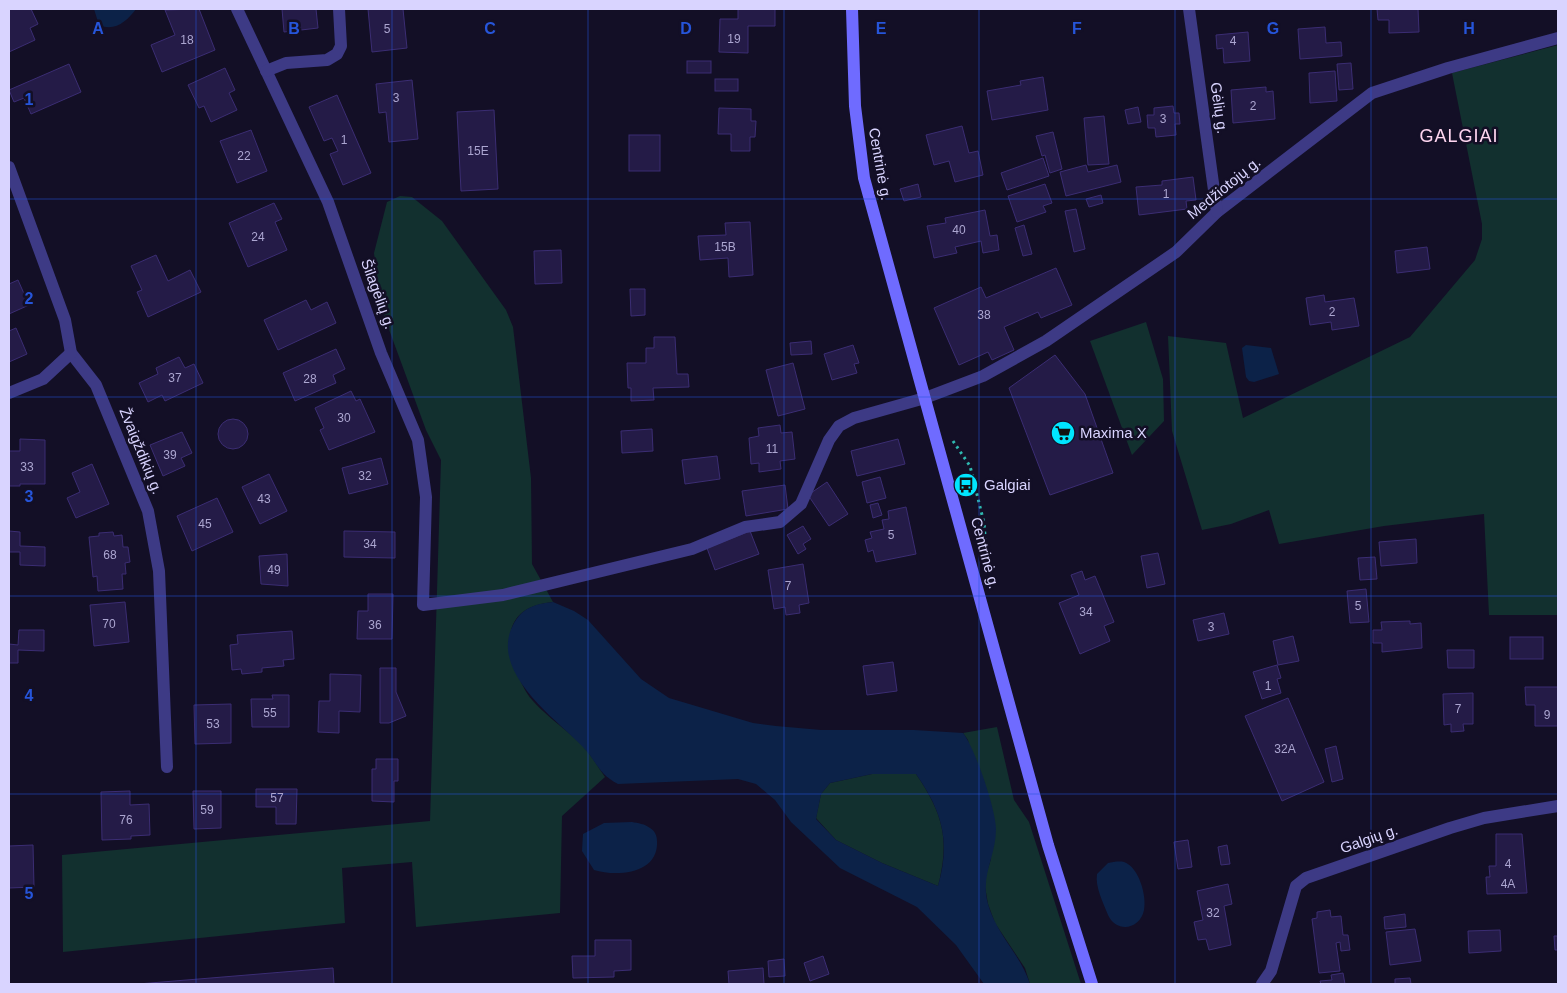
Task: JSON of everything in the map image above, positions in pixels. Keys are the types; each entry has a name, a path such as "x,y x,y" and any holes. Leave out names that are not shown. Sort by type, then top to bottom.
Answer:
{"main road":[{"name":"Centrinė g.","path":"852,9 855,106 864,178 1045,836 1092,984"}],"street":[{"name":"Šilagėlių g.","path":"237,9 328,202 381,353 418,440 426,497 423,605"},
{"path":"266,71 286,63 327,60 337,54 341,46 339,9"},
{"name":"Gėlių g.","path":"1189,9 1217,212"},
{"name":"Medžiotojų g.","path":"423,605 503,594 692,549 745,528 780,522 801,504 829,440 839,426 854,418 925,398 983,376 1046,341 1176,252 1217,212 1372,93 1448,68 1558,38"},
{"name":"Žvaigždikių g.","path":"9,167 65,320 71,353 96,385 148,511 155,541 162,623 167,767"},
{"path":"9,393 43,379 71,353"},
{"name":"Galgių g.","path":"1262,984 1271,971 1296,886 1306,878 1484,818 1558,806"}],"green space":[{"path":"1558,45 1558,615 1489,615 1484,514 1384,526 1279,544 1269,510 1231,524 1202,530 1172,431 1168,336 1226,343 1243,418 1410,337 1475,260 1482,239 1482,224 1452,73"},
{"path":"400,196 412,197 442,221 506,310 513,327 531,478 532,564 553,602 535,606 522,613 514,622 510,647 518,676 530,697 536,705 583,746 605,777 562,816 560,913 416,927 412,862 342,868 345,923 63,952 62,855 430,821 441,460 426,430 380,305 374,253 387,202"},
{"path":"1146,322 1163,379 1164,421 1132,455 1090,341"},
{"path":"997,727 1014,800 1029,822 1081,984 1030,984 1025,968 995,923 988,904 984,881 991,859 968,740 963,733"},
{"path":"872,774 916,774 925,788 933,802 942,827 942,869 938,886 882,863 836,840 816,818 821,794 830,783"}],"water":[{"path":"94,9 136,9 129,18 120,24 105,27 99,25"},
{"path":"1246,345 1271,348 1279,374 1254,382 1249,381 1246,377 1242,348"},
{"path":"553,602 574,611 588,620 641,679 669,698 753,723 776,726 821,730 914,730 963,733 979,765 989,794 995,820 994,848 986,884 988,904 997,925 1021,963 1030,984 984,984 956,945 917,907 840,868 791,822 775,800 756,784 738,779 618,784 611,780 601,771 587,751 528,693 517,677 510,660 508,643 513,625 520,615 529,608","holes":["872,774 916,774 932,801 942,827 944,855 938,886 882,863 836,840 816,819 821,794 830,783"]},
{"path":"632,822 652,829 657,837 656,852 651,860 644,867 625,873 594,870 582,851 583,834 604,823"},
{"path":"1124,862 1129,865 1141,883 1145,904 1144,910 1142,917 1133,925 1122,927 1116,925 1108,915 1098,889 1097,874 1108,863"}],"building":[{"path":"9,9 31,9 38,24 30,28 35,40 9,52"},
{"path":"199,9 215,50 162,72 151,45 175,35 165,10"},
{"path":"282,9 316,9 318,28 284,32"},
{"path":"368,9 403,9 407,48 372,52"},
{"path":"738,9 775,9 775,26 748,26 748,53 719,52 720,19 738,19"},
{"path":"1377,9 1418,9 1419,32 1389,33 1389,20 1378,20"},
{"path":"1325,27 1326,43 1341,42 1342,56 1300,59 1298,29"},
{"path":"1248,32 1250,61 1224,63 1223,48 1217,49 1216,35"},
{"path":"687,61 711,61 711,73 687,73"},
{"path":"1351,63 1353,89 1339,90 1337,64"},
{"path":"69,64 81,92 31,114 24,98 14,102 9,90"},
{"path":"225,68 235,90 229,93 237,110 211,122 204,106 199,108 188,85"},
{"path":"1335,71 1337,101 1310,103 1309,73"},
{"path":"1043,77 1048,110 992,120 987,91 1021,85 1020,81"},
{"path":"715,79 738,79 738,91 715,91"},
{"path":"412,80 418,139 389,142 386,112 379,113 376,84"},
{"path":"1266,87 1266,92 1273,91 1275,119 1233,123 1231,90"},
{"path":"337,95 371,173 343,185 330,154 338,151 332,138 324,141 309,107"},
{"path":"1173,106 1174,113 1179,113 1180,124 1175,124 1176,135 1156,137 1155,128 1148,128 1147,115 1154,115 1154,108"},
{"path":"1138,107 1141,122 1128,124 1125,110"},
{"path":"719,108 751,109 751,121 756,121 755,137 750,137 750,151 731,151 731,134 718,134"},
{"path":"494,110 498,189 461,191 457,112"},
{"path":"1104,116 1109,164 1088,165 1084,118"},
{"path":"962,126 969,153 978,151 983,175 955,182 949,161 934,165 926,135"},
{"path":"251,130 267,171 237,183 220,141"},
{"path":"1053,132 1062,169 1050,173 1045,155 1042,156 1036,136"},
{"path":"629,135 660,135 660,171 629,171"},
{"path":"1043,158 1049,176 1007,190 1001,173"},
{"path":"1086,165 1088,172 1117,165 1121,182 1066,196 1060,172"},
{"path":"1193,177 1196,200 1186,201 1187,209 1139,215 1136,187 1162,185 1162,181"},
{"path":"918,184 921,197 904,201 900,189"},
{"path":"1045,184 1052,203 1043,206 1046,212 1017,222 1008,196"},
{"path":"1101,195 1103,203 1089,207 1086,199"},
{"path":"274,203 282,219 275,222 287,250 248,267 229,223"},
{"path":"1076,209 1085,249 1074,252 1065,211"},
{"path":"985,210 990,236 997,235 999,250 983,253 981,241 955,247 957,253 934,258 927,226 946,223 945,218"},
{"path":"750,222 753,275 729,277 728,258 700,260 698,236 726,235 725,223"},
{"path":"1024,225 1032,254 1023,256 1015,228"},
{"path":"1427,247 1430,269 1397,273 1395,251"},
{"path":"561,250 562,283 535,284 534,251"},
{"path":"156,255 168,281 190,270 201,292 148,317 137,292 142,290 131,266"},
{"path":"1056,268 1072,305 1041,318 1038,312 1004,327 1014,350 992,360 988,352 959,365 934,308 981,287 986,298"},
{"path":"18,280 29,305 9,314 9,284"},
{"path":"630,289 645,289 645,315 631,316"},
{"path":"1324,295 1325,302 1354,298 1359,326 1332,330 1331,322 1310,325 1306,298"},
{"path":"306,300 311,310 327,302 336,323 278,350 264,320"},
{"path":"16,328 27,354 9,362 9,331"},
{"path":"654,337 675,337 677,374 688,374 689,387 653,388 654,400 631,401 631,388 628,388 627,363 646,363 646,348 654,348"},
{"path":"811,341 812,354 791,355 790,343"},
{"path":"853,345 859,363 854,364 857,373 832,380 824,354"},
{"path":"336,349 345,369 333,375 336,383 295,401 283,373"},
{"name":"Maxima X","path":"1055,355 1085,394 1113,473 1050,495 1009,388"},
{"path":"179,357 185,368 194,364 203,383 165,401 162,395 148,402 139,383 158,374 156,368"},
{"path":"793,363 805,409 778,416 766,370"},
{"path":"351,391 356,401 360,399 375,432 329,450 320,430 324,428 315,408"},
{"path":"233,419 239,420 247,428 247,440 239,448 233,449 227,448 219,440 218,434 219,428 227,420"},
{"path":"780,425 781,433 792,432 795,459 780,461 781,469 759,472 759,463 751,464 749,438 759,436 758,428"},
{"path":"652,429 653,451 622,453 621,431"},
{"path":"182,432 192,453 181,458 185,466 163,476 150,445"},
{"path":"20,439 45,440 45,484 9,486 9,451 20,451"},
{"path":"898,439 905,464 857,476 851,451"},
{"path":"717,456 720,479 685,484 682,460"},
{"path":"381,458 388,484 349,494 342,468"},
{"path":"92,464 109,504 76,518 67,498 80,492 72,473"},
{"path":"269,474 287,511 260,524 242,487"},
{"path":"880,477 886,498 867,503 862,482"},
{"path":"827,482 848,514 829,526 808,495"},
{"path":"785,485 788,509 746,516 742,491"},
{"path":"217,498 233,532 192,551 177,516"},
{"path":"878,503 882,515 873,518 870,505"},
{"path":"906,507 916,554 876,562 873,550 868,552 865,540 872,538 870,532 884,529 882,520 889,519 888,511"},
{"path":"803,526 811,539 803,544 806,549 798,554 787,535"},
{"path":"9,531 20,532 20,546 45,547 45,566 20,565 20,552 9,552"},
{"path":"344,531 395,532 395,558 344,557"},
{"path":"750,531 759,554 715,570 707,548"},
{"path":"113,532 114,536 122,535 123,547 128,547 130,562 125,563 126,574 122,574 123,589 98,591 97,576 93,577 89,537 99,536 99,533"},
{"path":"1416,539 1417,563 1381,566 1379,542"},
{"path":"1158,553 1165,584 1147,588 1141,556"},
{"path":"287,554 288,586 261,584 259,556"},
{"path":"1375,557 1377,579 1360,580 1358,558"},
{"path":"803,564 809,603 799,605 800,613 786,615 785,607 774,609 768,570"},
{"path":"1082,571 1085,580 1095,576 1114,622 1104,626 1110,641 1080,654 1059,603 1079,595 1071,575"},
{"path":"1366,589 1369,622 1350,623 1347,591"},
{"path":"368,594 393,594 392,639 357,639 358,611 368,611"},
{"path":"125,602 129,642 94,646 90,605"},
{"path":"1224,613 1229,634 1198,641 1193,620"},
{"path":"1410,621 1410,624 1421,623 1422,648 1382,652 1382,643 1373,643 1373,630 1382,630 1381,622"},
{"path":"19,630 44,630 44,651 18,650 18,663 9,663 9,644 18,645"},
{"path":"292,631 294,659 283,660 284,666 262,668 262,672 242,674 241,669 232,670 230,645 238,644 237,635"},
{"path":"1293,636 1299,661 1278,665 1273,641"},
{"path":"1510,637 1543,637 1543,659 1510,659"},
{"path":"1447,650 1474,650 1474,668 1448,668"},
{"path":"893,662 897,691 867,695 863,666"},
{"path":"1277,665 1281,678 1277,679 1281,693 1262,699 1253,672"},
{"path":"380,668 396,668 396,692 406,716 389,723 380,723"},
{"path":"330,674 361,675 360,712 339,711 339,733 318,732 319,701 330,701"},
{"path":"1525,687 1558,687 1558,726 1535,726 1535,705 1526,705"},
{"path":"1473,693 1473,724 1463,724 1464,731 1451,732 1451,724 1444,725 1443,694"},
{"path":"272,695 289,695 289,727 252,727 251,699 273,699"},
{"path":"1288,698 1324,782 1282,801 1245,716"},
{"path":"231,704 231,743 195,744 194,705"},
{"path":"1336,746 1343,779 1332,782 1325,749"},
{"path":"376,759 398,759 398,781 394,781 394,802 372,801 372,769 376,769"},
{"path":"256,789 297,789 296,824 276,824 276,807 256,807"},
{"path":"130,791 130,805 149,804 150,835 131,836 131,839 102,840 101,792"},
{"path":"193,791 221,791 221,828 194,829"},
{"path":"1496,834 1522,834 1527,893 1487,894 1486,877 1490,877 1489,866 1496,866"},
{"path":"1188,840 1192,867 1178,869 1174,842"},
{"path":"33,845 34,887 9,888 9,846"},
{"path":"1227,845 1230,864 1221,865 1218,847"},
{"path":"1228,884 1232,904 1224,906 1231,945 1209,950 1206,939 1198,940 1194,922 1203,920 1197,891"},
{"path":"1330,910 1331,917 1341,916 1343,935 1348,935 1350,950 1341,951 1340,942 1336,943 1340,971 1319,973 1312,919 1317,918 1317,912"},
{"path":"1405,914 1406,927 1385,929 1384,917"},
{"path":"1415,929 1421,961 1390,965 1386,932"},
{"path":"1500,930 1501,951 1469,953 1468,931"},
{"path":"1554,936 1558,936 1558,950 1555,950"},
{"path":"595,940 631,940 631,970 614,971 614,977 573,978 572,956 595,956"},
{"path":"823,956 829,974 810,981 804,963"},
{"path":"784,959 785,976 769,977 768,961"},
{"path":"333,968 334,984 138,984 320,969"},
{"path":"763,968 764,984 729,984 728,971"},
{"path":"1343,973 1345,984 1321,984 1320,981 1332,980 1331,975"},
{"path":"1410,978 1411,984 1395,984 1395,979"}],"place":[{"name":"Maxima X","path":"1063,433"},
{"name":"Galgiai","path":"966,485"}],"district":[{"name":"GALGIAI","path":"1459,136"}]}
